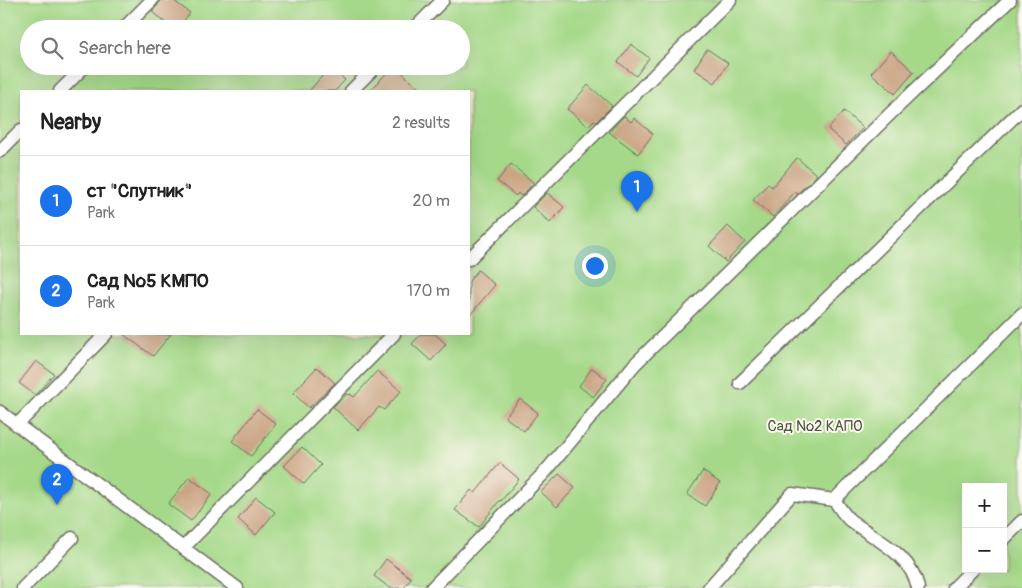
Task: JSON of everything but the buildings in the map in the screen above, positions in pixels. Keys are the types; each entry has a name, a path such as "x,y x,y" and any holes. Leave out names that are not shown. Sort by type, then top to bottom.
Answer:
{"lane":[{"path":"132,20 152,0"},
{"path":"423,20 443,0"},
{"path":"470,258 730,0"},
{"path":"432,588 546,471 634,364 891,113 1010,0"},
{"path":"61,90 76,75"},
{"path":"351,90 367,75"},
{"path":"740,384 1022,108"},
{"path":"0,151 20,131"},
{"path":"834,500 1022,314"},
{"path":"17,425 105,335"},
{"path":"183,548 393,335"},
{"path":"0,412 237,588"},
{"path":"709,588 792,494 834,500 849,520 891,547 916,577 918,588"},
{"path":"1007,536 1022,521"},
{"path":"23,588 72,538"},
{"path":"954,588 969,573"}],"green space":[{"name":"Сад №2 КАПО","path":"0,0 1022,0 1022,588 0,588"}],"place":[{"name":"ст \"Спутник\"","path":"637,212"},
{"name":"Сад №5 КМПО","path":"57,505"}]}
